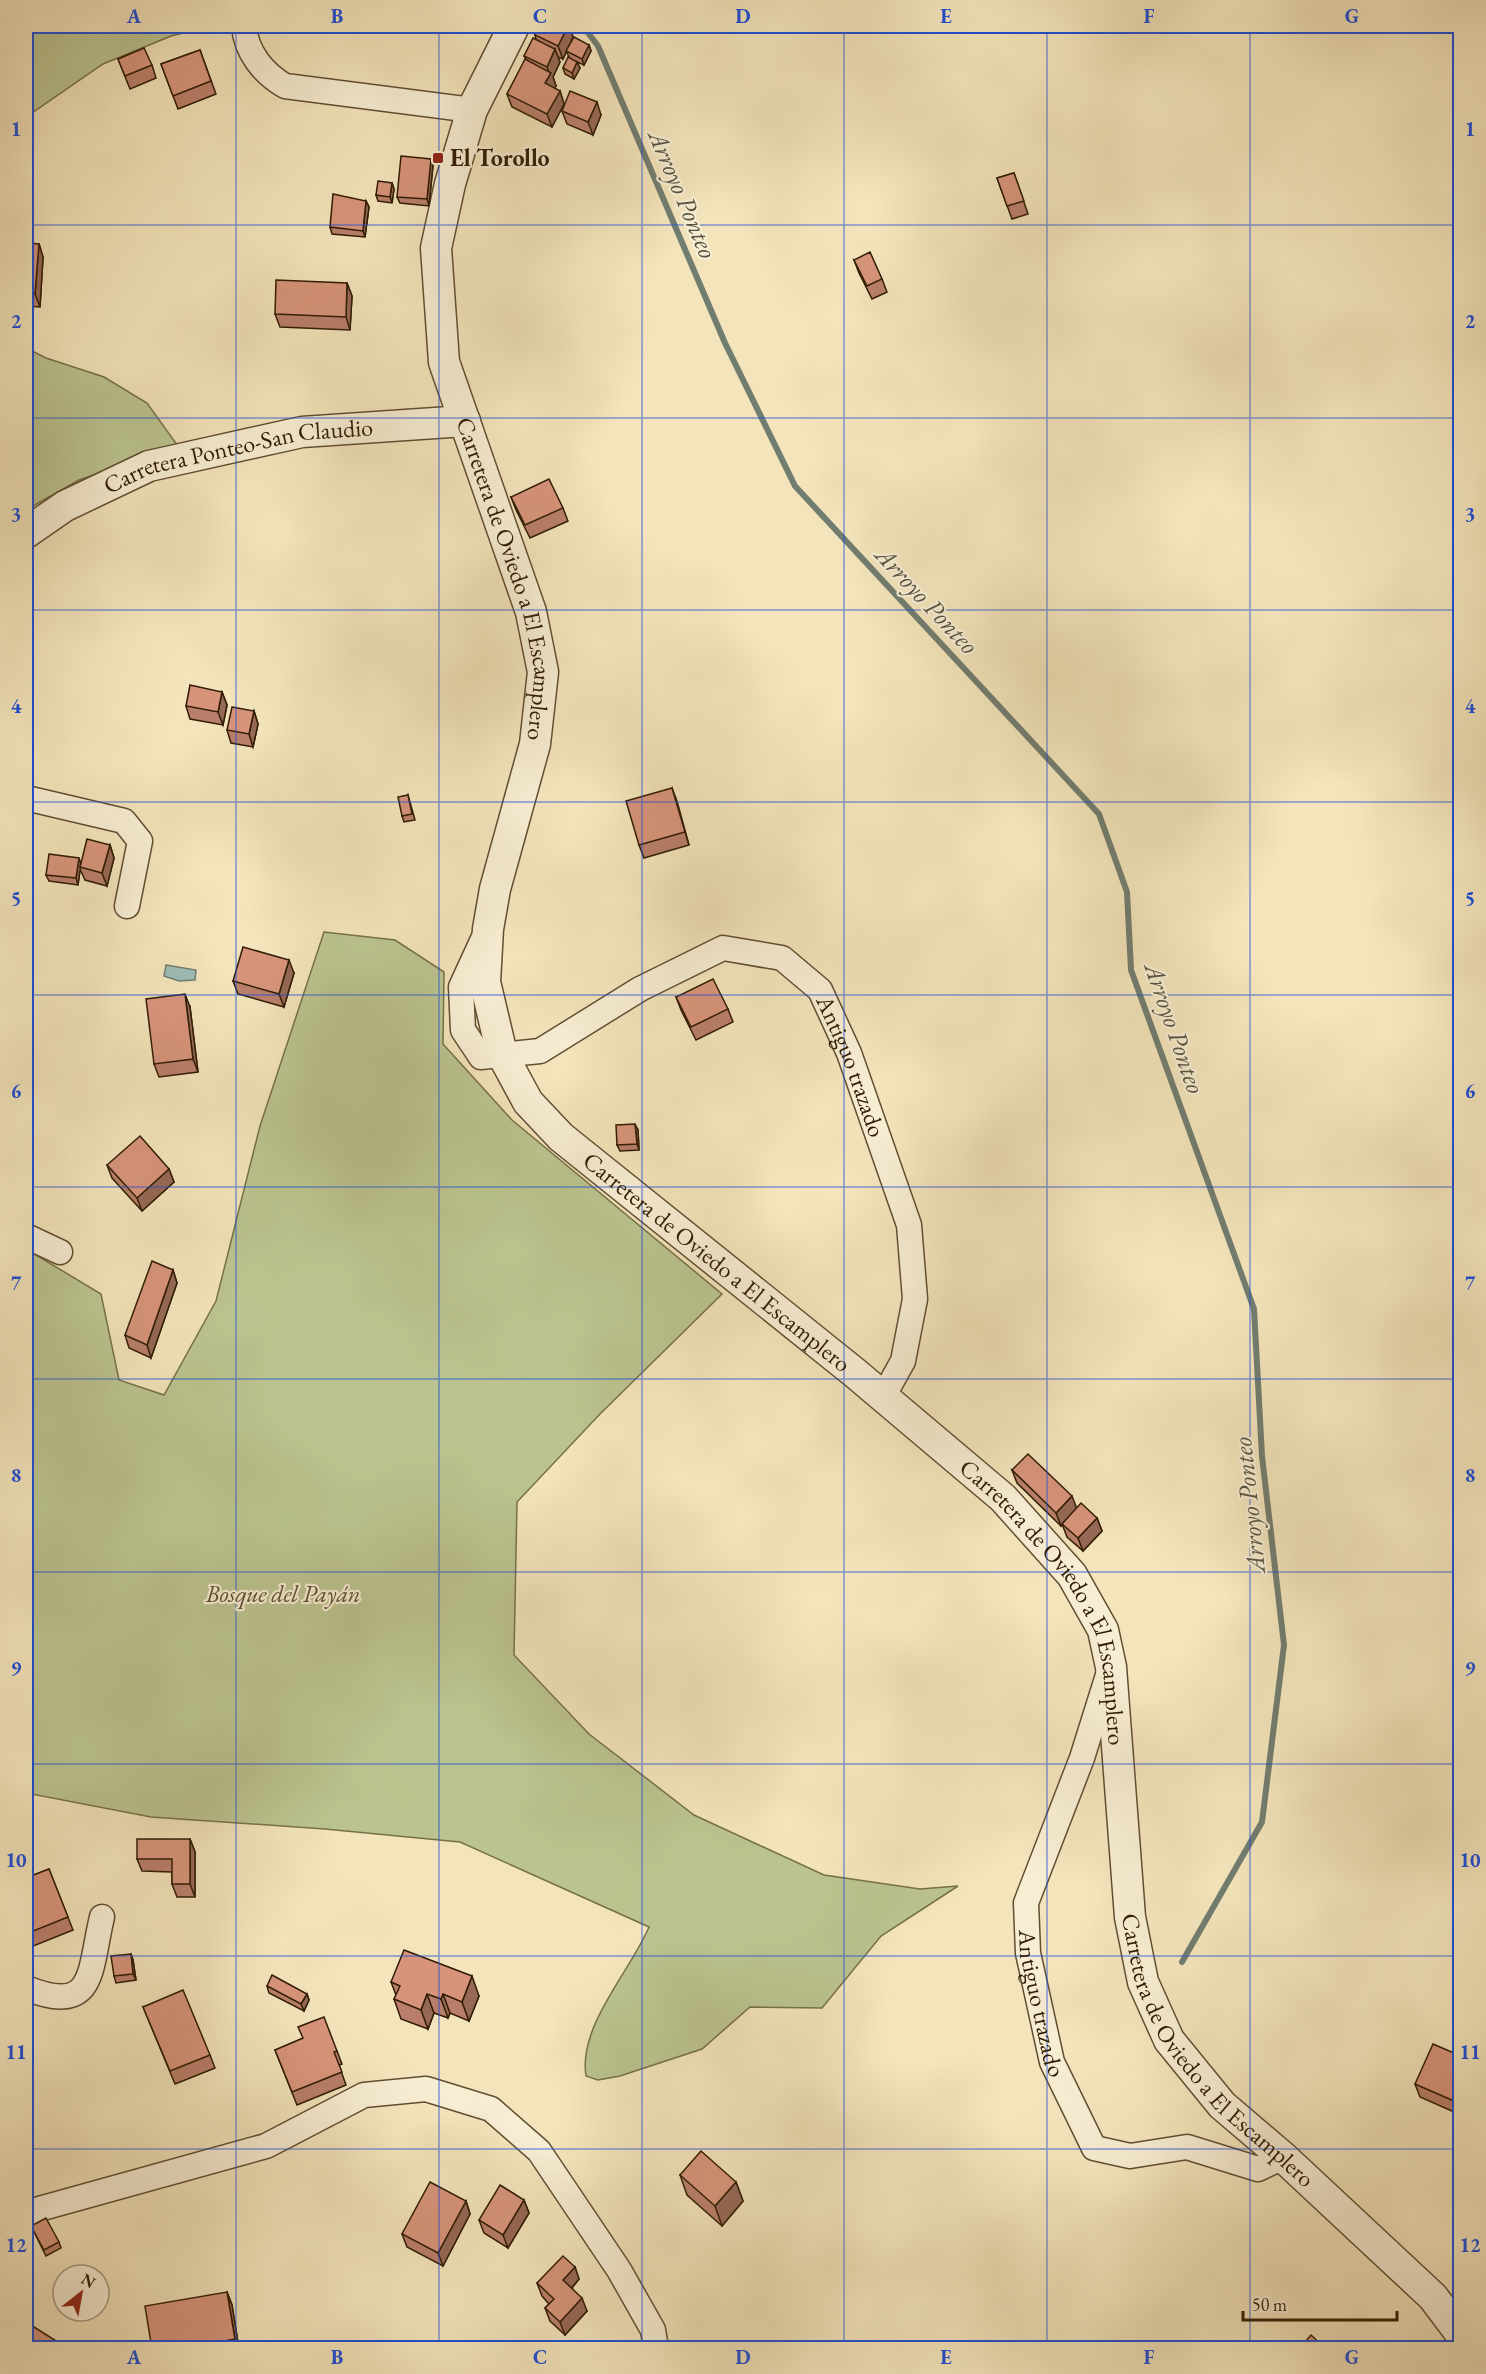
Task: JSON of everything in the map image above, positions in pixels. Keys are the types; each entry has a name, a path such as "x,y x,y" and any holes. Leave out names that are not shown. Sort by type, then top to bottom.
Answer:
{"street":[{"path":"244,26 245,38 265,75 285,86 472,110"},
{"name":"Carretera de Oviedo a El Escamplero","path":"514,26 472,110 450,184 435,248 444,362 531,612 543,672 534,744 495,889 488,929 485,982 502,1054 528,1102 561,1137 883,1397 1003,1498 1072,1575 1103,1630 1111,1667 1130,1917 1143,1982 1168,2040 1221,2105 1283,2157 1433,2297 1461,2332"},
{"name":"Carretera Ponteo-San Claudio","path":"26,533 65,506 149,466 302,432 465,421"},
{"path":"26,798 124,821 140,841 127,906"},
{"name":"Antiguo trazado","path":"502,1054 540,1051 640,989 723,948 782,958 820,990 849,1053 909,1225 915,1299 903,1361 883,1397"},
{"path":"26,1236 60,1252"},
{"name":"Antiguo trazado","path":"1111,1667 1082,1758 1026,1903 1028,1953 1052,2062 1094,2148 1130,2156 1187,2147 1258,2169 1283,2157"},
{"path":"26,1988 41,1995 56,1997 74,1996 81,1992 88,1978 102,1917"},
{"path":"26,2215 39,2209 266,2146 364,2095 426,2089 491,2109 538,2151 619,2270 653,2330 656,2349"}],"green space":[{"path":"26,26 212,26 171,36 103,64 26,117"},
{"path":"26,348 46,358 104,377 147,403 178,446 79,480 26,510"},
{"name":"Bosque del Payán","path":"324,932 395,940 444,972 443,1044 512,1120 722,1294 600,1414 517,1502 514,1655 589,1734 694,1815 824,1875 920,1889 958,1886 881,1936 822,2008 750,2007 702,2049 620,2076 598,2080 586,2076 586,2057 590,2038 607,2000 649,1927 460,1842 325,1829 151,1817 26,1793 26,1249 101,1294 119,1380 164,1395 216,1301 260,1126"}],"water":[{"path":"166,965 196,970 195,980 179,981 164,976"}],"building":[{"path":"539,26 568,26 558,46 535,35"},
{"path":"574,37 589,45 582,59 566,51"},
{"path":"533,38 555,49 547,67 524,56"},
{"path":"144,48 152,65 125,76 118,59"},
{"path":"200,50 211,81 173,96 161,64"},
{"path":"568,57 577,62 572,73 563,68"},
{"path":"525,59 551,73 545,83 560,91 547,114 507,94"},
{"path":"570,91 597,102 588,122 562,111"},
{"path":"401,156 431,159 427,199 397,197"},
{"path":"1014,173 1024,201 1007,206 997,178"},
{"path":"378,181 392,183 390,197 376,195"},
{"path":"333,194 366,201 363,231 330,227"},
{"path":"26,243 39,244 35,294 26,294"},
{"path":"870,252 882,279 867,286 854,260"},
{"path":"276,280 347,283 346,317 275,314"},
{"path":"549,479 563,508 525,525 511,497"},
{"path":"190,685 222,692 218,712 186,706"},
{"path":"232,707 254,711 249,734 227,730"},
{"path":"672,788 685,832 639,845 626,801"},
{"path":"408,795 412,814 402,816 398,797"},
{"path":"87,839 110,845 102,873 80,867"},
{"path":"49,854 79,858 76,878 46,875"},
{"path":"243,947 289,960 279,994 233,981"},
{"path":"713,979 728,1009 691,1027 676,997"},
{"path":"185,994 193,1059 154,1064 146,999"},
{"path":"635,1124 637,1144 617,1145 616,1125"},
{"path":"140,1136 169,1169 137,1198 107,1165"},
{"path":"152,1261 173,1270 147,1345 125,1335"},
{"path":"1028,1454 1072,1496 1056,1513 1012,1470"},
{"path":"1081,1503 1097,1518 1078,1538 1062,1524"},
{"path":"137,1839 190,1839 190,1884 172,1884 172,1859 137,1859"},
{"path":"49,1869 68,1917 26,1934 26,1878"},
{"path":"404,1950 472,1976 462,2002 443,1994 441,1999 427,1994 421,2010 394,1999 400,1986 391,1982"},
{"path":"131,1954 133,1974 114,1976 111,1956"},
{"path":"272,1975 307,1994 301,2004 267,1986"},
{"path":"183,1990 210,2055 170,2071 143,2007"},
{"path":"324,2017 342,2072 292,2092 275,2050 303,2038 298,2027"},
{"path":"1433,2044 1461,2056 1461,2104 1415,2084"},
{"path":"701,2151 736,2182 715,2206 680,2175"},
{"path":"430,2182 466,2201 438,2253 402,2234"},
{"path":"500,2185 524,2200 503,2235 479,2220"},
{"path":"46,2218 59,2242 44,2250 31,2226"},
{"path":"563,2256 575,2267 563,2280 582,2298 560,2322 545,2308 554,2299 537,2283"},
{"path":"227,2292 235,2339 181,2349 152,2349 145,2306"},
{"path":"26,2322 69,2349 26,2349"},
{"path":"1311,2335 1326,2349 1299,2349"}],"waterway":[{"name":"Arroyo Ponteo","path":"583,26 598,46 725,343 795,486 1099,814 1127,892 1131,970 1254,1309 1262,1456 1284,1645 1262,1822 1182,1962"}],"place":[{"name":"El Torollo","path":"438,158"}]}
